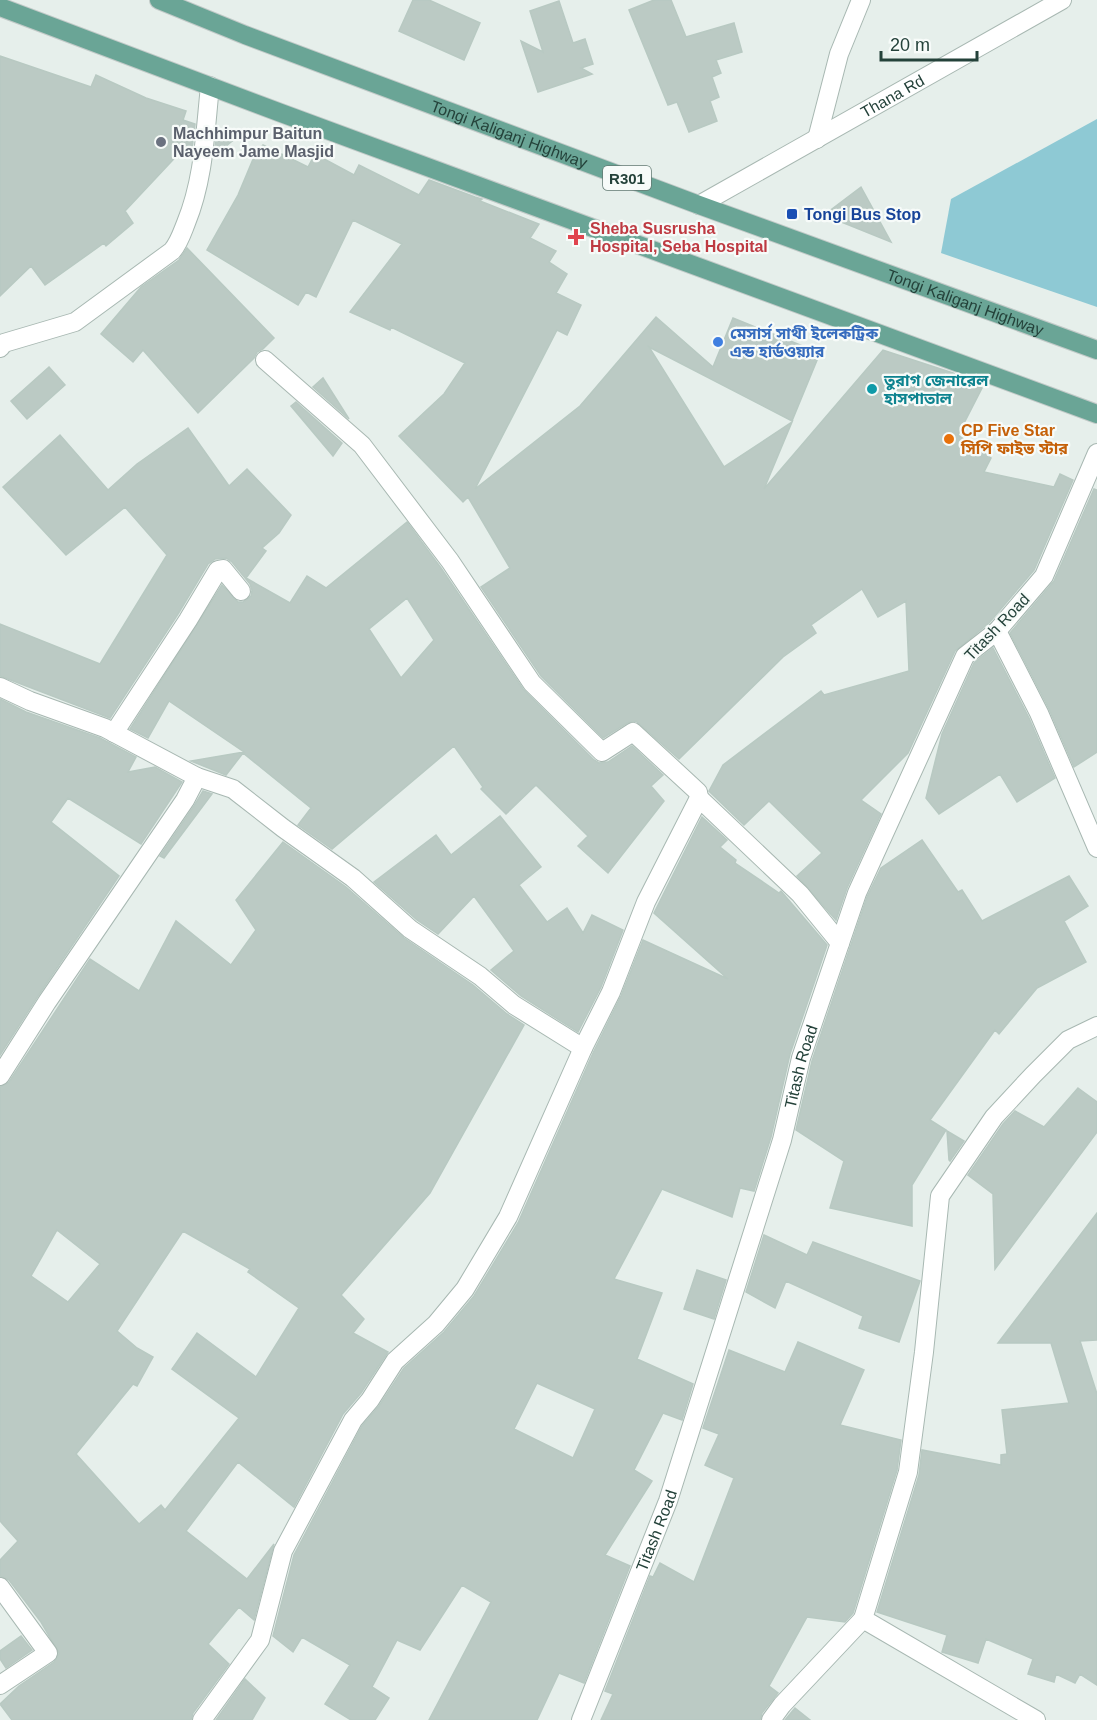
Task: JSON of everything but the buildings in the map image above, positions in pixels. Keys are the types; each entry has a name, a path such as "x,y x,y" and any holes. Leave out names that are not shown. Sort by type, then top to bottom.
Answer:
{"main road":[{"name":"Tongi Kaliganj Highway","path":"159,0 245,35 699,205 1097,350"},
{"path":"0,7 1097,414"}],"street":[{"path":"817,139 839,54 861,0"},
{"name":"Thana Rd","path":"699,205 1062,0"},
{"path":"0,348 4,343 75,322 178,245 196,198 202,166 210,86"},
{"path":"202,1720 260,1640 283,1551 353,1420 370,1400 395,1361 436,1324 465,1289 508,1217 583,1048 611,992 645,902 699,798 698,792 633,732 602,752 532,683 450,561 362,444 265,360"},
{"name":"Titash Road","path":"580,1720 668,1501 782,1140 801,1058 857,893 965,656 997,630 1044,576 1097,453"},
{"path":"114,733 218,570 223,569 241,591"},
{"path":"997,630 1039,713 1097,848"},
{"path":"0,687 114,733 198,777 233,789 353,878 410,929 480,976 514,1005 583,1048"},
{"path":"0,1076 47,1002 185,800 198,777"},
{"path":"699,798 800,894 840,943"},
{"path":"771,1720 782,1705 863,1619 908,1473 924,1352 940,1196 994,1117 1068,1040 1097,1026"},
{"path":"0,1587 48,1653 0,1685"},
{"path":"863,1619 1036,1720"}],"water":[{"path":"1097,119 1097,307 941,253 951,199"}],"place":[{"name":"Machhimpur Baitun Nayeem Jame Masjid","path":"161,142"},
{"name":"Tongi Bus Stop","path":"792,214"},
{"name":"Sheba Susrusha Hospital, Seba Hospital","path":"576,237"},
{"name":"মেসার্স সাথী ইলেকট্রিক এন্ড হার্ডওয়্যার","path":"718,342"},
{"name":"তুরাগ জেনারেল হাসপাতাল","path":"872,389"},
{"name":"CP Five Star সিপি ফাইভ স্টার","path":"949,439"}]}
